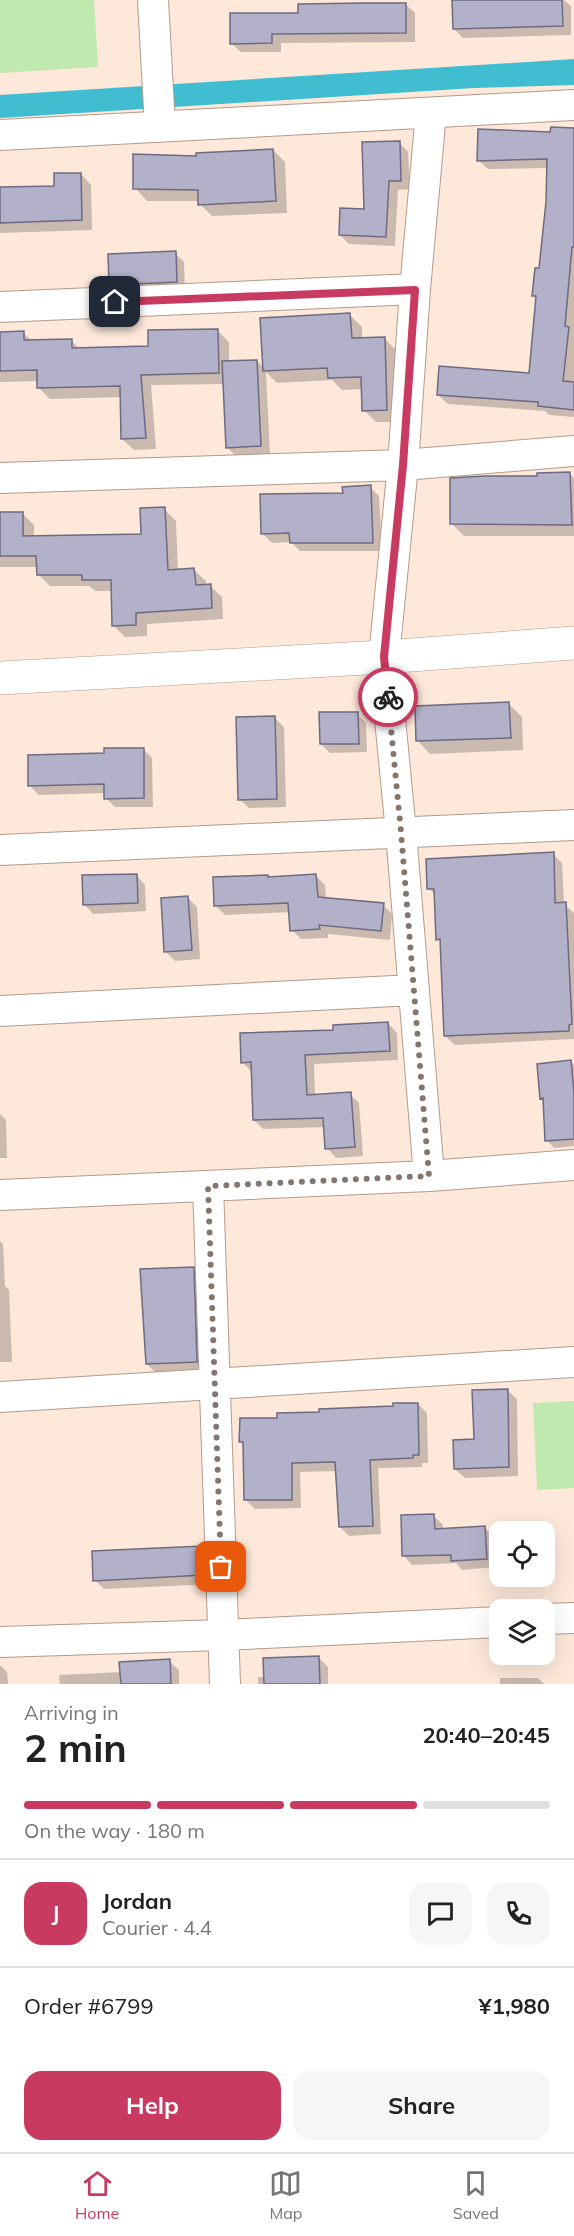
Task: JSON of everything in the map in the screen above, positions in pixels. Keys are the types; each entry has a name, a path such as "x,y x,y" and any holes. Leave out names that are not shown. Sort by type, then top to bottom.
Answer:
{"street":[{"path":"153,0 160,121"},
{"path":"0,135 160,121 431,113 574,105"},
{"path":"429,1176 401,832 384,657 403,465 415,290 431,113"},
{"path":"0,307 415,290"},
{"path":"0,478 403,465 574,451"},
{"path":"0,678 384,657 574,643"},
{"path":"0,850 574,825"},
{"path":"0,1011 414,990"},
{"path":"0,1195 429,1176 574,1165"},
{"path":"208,1186 225,1684"},
{"path":"0,1397 574,1362"},
{"path":"555,1619 574,1618"},
{"path":"0,1642 223,1635 489,1623"}],"green space":[{"path":"0,0 94,0 98,67 0,73"},
{"path":"574,1401 574,1488 537,1490 533,1403"}],"water":[{"path":"574,59 574,85 474,88 0,118 0,95"}],"building":[{"path":"452,0 562,0 563,26 453,29"},
{"path":"406,3 406,33 272,34 272,43 230,44 230,13 298,13 298,4"},
{"path":"551,127 574,128 574,247 572,247 565,326 569,327 563,381 574,382 574,410 538,406 538,402 437,395 439,366 529,373 536,296 532,296 535,268 539,268 546,202 547,159 477,161 478,129 550,132"},
{"path":"400,141 401,181 389,181 386,237 339,235 340,208 364,209 362,142"},
{"path":"273,149 276,201 198,205 198,190 133,189 133,154 196,156 196,153"},
{"path":"54,173 81,173 82,220 0,223 0,187 54,186"},
{"path":"176,251 177,282 109,285 108,254"},
{"path":"350,313 352,338 385,337 387,410 362,411 361,377 328,378 327,368 263,371 260,318"},
{"path":"218,329 219,373 141,375 146,438 121,439 120,386 37,388 37,370 0,371 0,332 24,331 24,340 72,339 72,348 148,346 148,330"},
{"path":"257,360 261,446 226,448 222,361"},
{"path":"570,472 572,525 450,524 450,478 537,476 537,473"},
{"path":"371,485 373,543 290,543 289,533 261,534 260,494 343,493 342,487"},
{"path":"165,507 168,570 194,568 196,585 211,584 212,608 136,613 136,625 112,626 111,580 82,580 82,575 37,575 36,556 0,556 0,512 23,512 23,536 141,534 140,508"},
{"path":"509,702 511,738 416,741 415,706"},
{"path":"319,712 358,712 359,744 320,744"},
{"path":"275,716 277,799 238,800 236,717"},
{"path":"104,748 144,748 144,798 104,799 104,784 28,786 28,755 104,753"},
{"path":"554,852 555,903 566,902 572,1024 569,1025 569,1031 444,1036 440,939 436,940 434,889 427,889 426,859"},
{"path":"137,874 138,903 83,905 82,875"},
{"path":"316,874 318,897 384,903 381,931 319,925 320,929 290,931 288,903 214,906 213,877"},
{"path":"188,896 192,950 164,952 161,898"},
{"path":"388,1022 390,1051 305,1055 307,1095 351,1092 355,1147 325,1149 323,1118 253,1120 251,1062 241,1063 240,1033 333,1030 333,1025"},
{"path":"571,1060 574,1139 545,1141 543,1098 540,1099 537,1064"},
{"path":"194,1267 197,1362 146,1364 140,1269"},
{"path":"508,1389 509,1467 454,1469 453,1440 474,1439 472,1390"},
{"path":"393,1403 418,1403 419,1455 413,1455 413,1458 370,1460 373,1526 339,1527 335,1462 292,1463 292,1500 244,1500 243,1442 239,1442 240,1418 277,1418 277,1413 393,1406"},
{"path":"434,1514 435,1529 485,1526 487,1559 451,1561 451,1555 402,1556 401,1515"},
{"path":"203,1546 204,1575 93,1581 92,1551"},
{"path":"319,1656 320,1684 264,1684 263,1658"},
{"path":"170,1659 171,1684 121,1684 119,1662"}],"way so far":[{"path":"221,1567 208,1186 429,1176 388,697"}],"route":[{"path":"115,302 415,290 403,465 384,657 388,697"}]}
